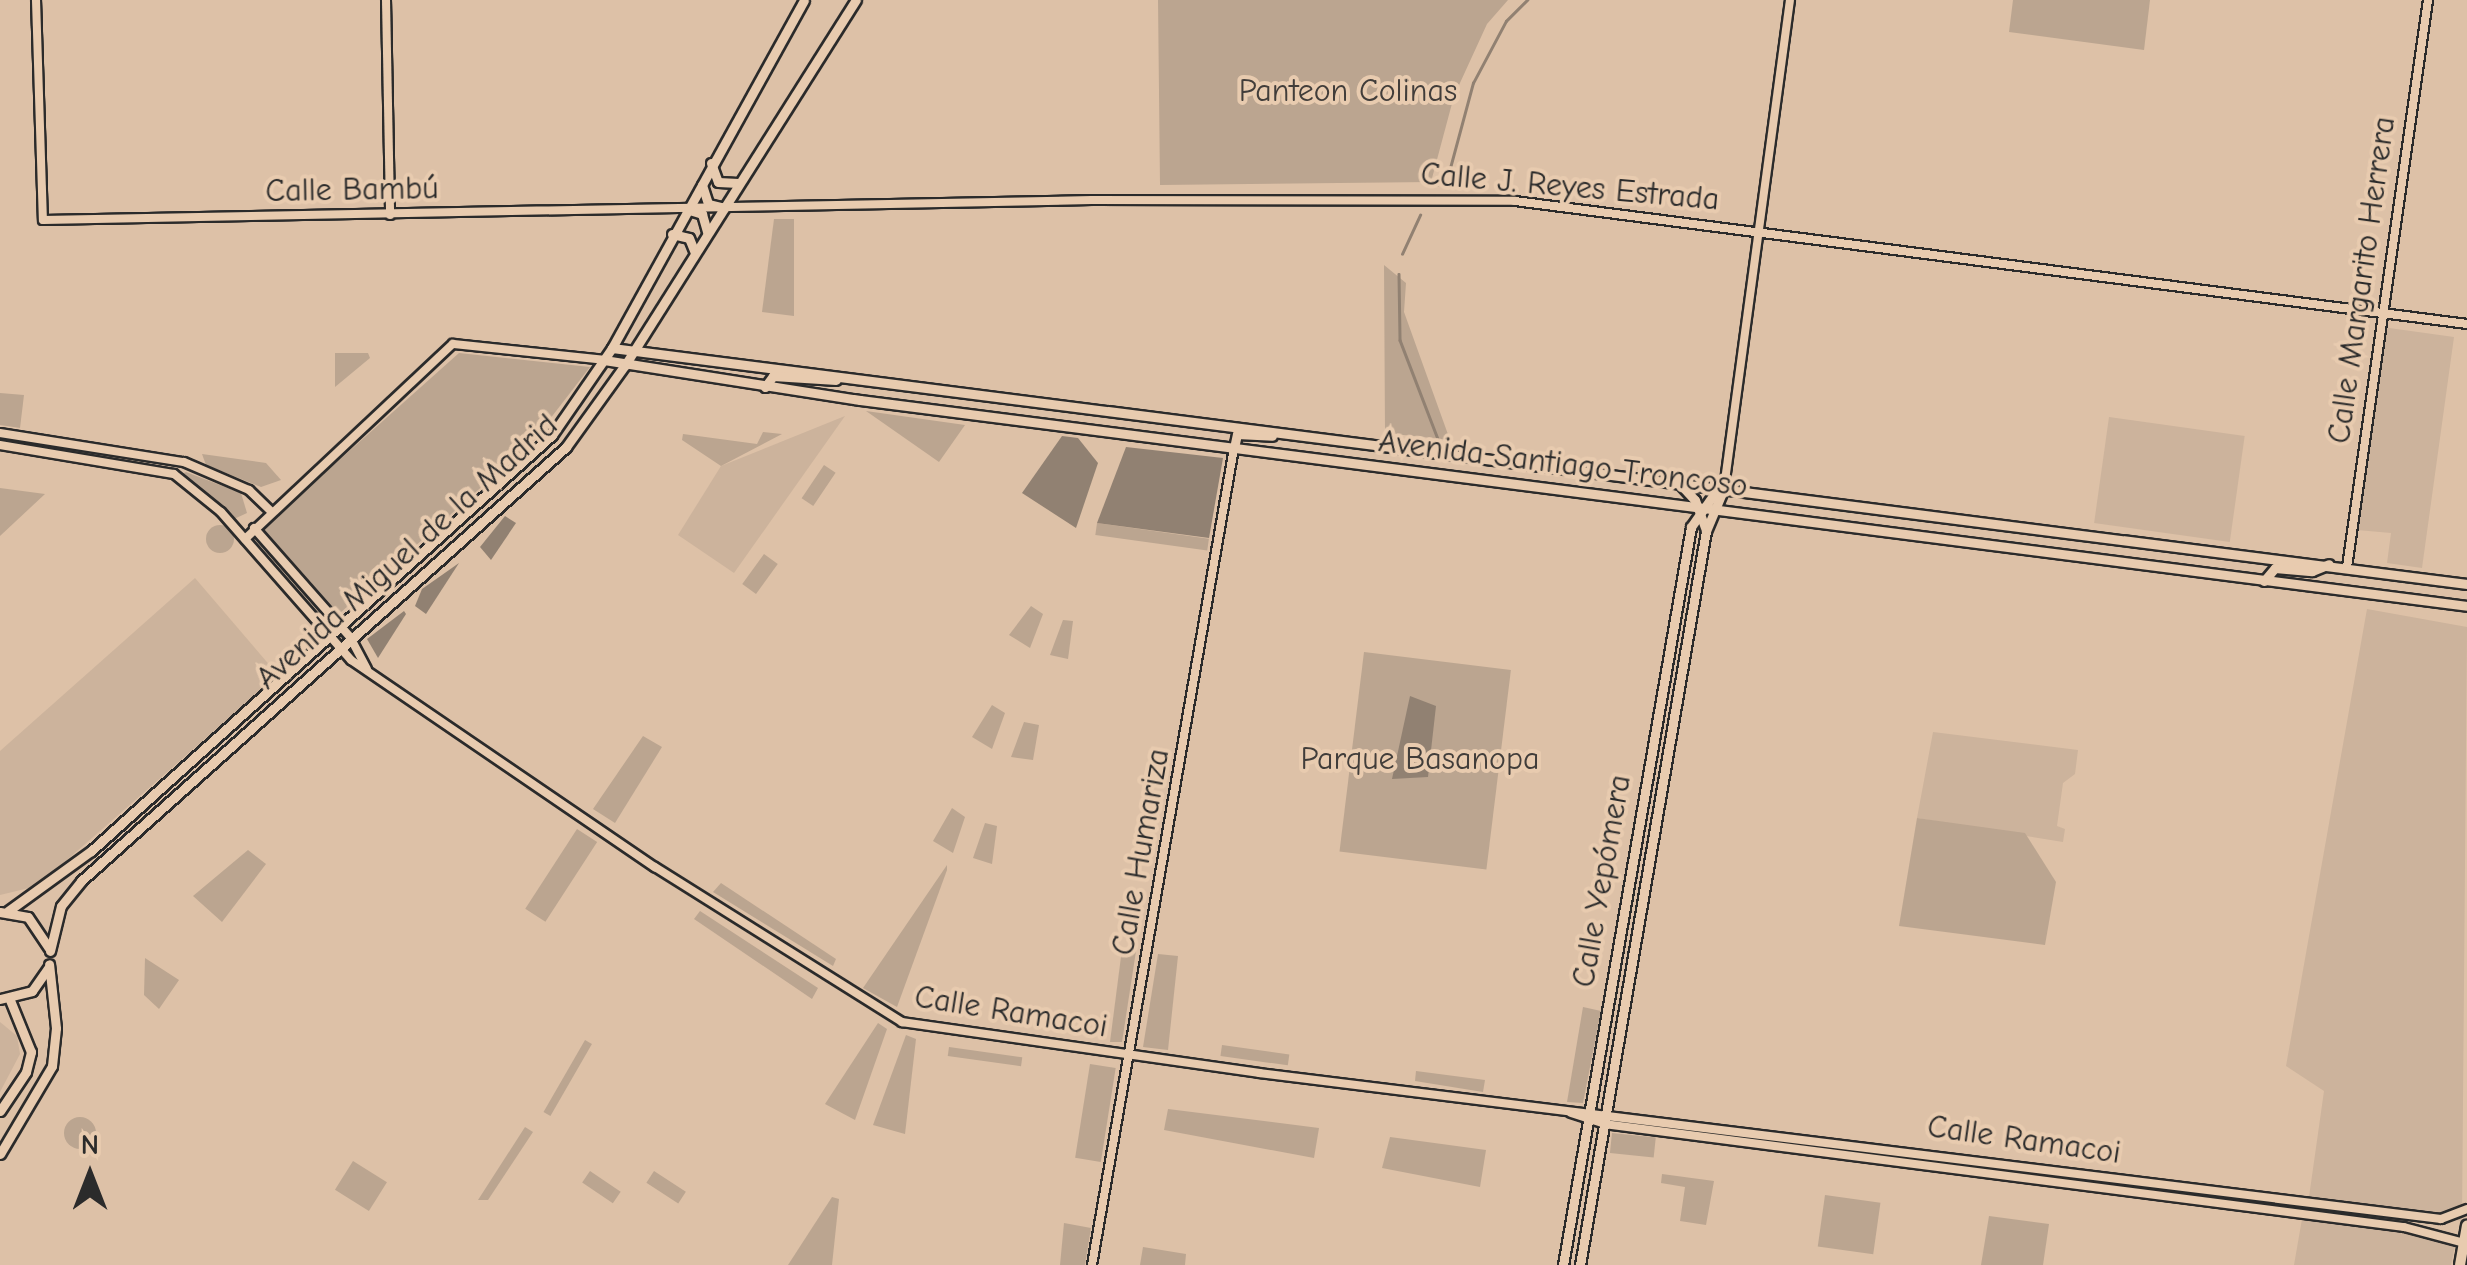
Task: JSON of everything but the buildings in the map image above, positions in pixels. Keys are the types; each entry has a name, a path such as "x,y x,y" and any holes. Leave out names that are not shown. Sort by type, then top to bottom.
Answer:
{"main road":[{"name":"Avenida Miguel de la Madrid","path":"4,912 91,852 546,441 612,348 804,0"},
{"name":"Avenida Miguel de la Madrid","path":"49,964 68,893 557,456 624,365 856,0"},
{"path":"711,163 718,182 740,183"},
{"path":"703,178 705,200 725,208"},
{"path":"686,209 702,214 707,235"},
{"path":"672,234 690,238 696,253"},
{"name":"Avenida Santiago Troncoso","path":"612,348 1679,483 1723,485 2467,584"},
{"name":"Avenida Santiago Troncoso","path":"604,360 765,387 2389,599 2467,606"},
{"path":"765,387 772,376 826,383 838,378"},
{"path":"1234,448 1240,433 1314,435"},
{"path":"1679,483 1699,507 1706,531"},
{"path":"1699,507 1723,485"},
{"name":"Calle Yepómera","path":"1580,1265 1706,531 1723,485"},
{"name":"Calle Yepómera","path":"1563,1265 1660,684 1699,507"},
{"path":"2264,581 2275,568 2312,571 2329,564"},
{"path":"2389,599 2395,574"},
{"path":"4,912 36,924 50,950"},
{"path":"0,1111 26,1072 31,1052 5,999 38,985 49,964"},
{"path":"0,1154 52,1066 56,1028 49,964"},
{"path":"2460,1265 2467,1226"}],"street":[{"name":"Calle Bambú","path":"36,0 43,220 662,209"},
{"path":"386,0 390,215"},
{"path":"1723,485 1790,0"},
{"name":"Calle Margarito Herrera","path":"2346,567 2379,312 2428,0"},
{"name":"Calle J. Reyes Estrada","path":"662,209 1446,198 1760,228 2467,324"},
{"path":"245,538 452,344 604,360"},
{"path":"0,433 184,462 248,490 271,511"},
{"name":"Calle Ramacoi","path":"0,445 162,470 194,489 245,538 338,649 877,1012 924,1028 1571,1113 1590,1110 2450,1219"},
{"name":"Calle Humariza","path":"1092,1265 1234,448"},
{"name":"Calle Ramacoi","path":"254,528 350,637 367,669"},
{"name":"Calle Ramacoi","path":"1571,1113 1588,1122 2448,1234 2464,1243"},
{"path":"2448,1234 2450,1219 2467,1209"}],"shaded area":[{"path":"2382,327 2454,337 2422,568 2387,563 2391,533 2357,530"},
{"path":"845,416 734,573 678,535 721,466"},
{"path":"2109,417 2245,436 2230,542 2094,523"},
{"path":"1062,436 1078,438 1098,463 1076,528 1022,493"},
{"path":"1126,447 1223,458 1209,538 1097,523"},
{"path":"505,516 516,523 491,560 480,547"},
{"path":"459,563 426,614 415,606 422,589"},
{"path":"195,578 278,675 52,873 29,888 0,895 0,751"},
{"path":"2367,609 2467,627 2462,1221 2309,1197 2324,1091 2286,1066"},
{"path":"404,611 406,614 378,658 367,639"},
{"path":"1410,696 1436,706 1428,777 1392,779"},
{"path":"1933,732 2078,750 2075,774 2063,783 2057,826 2065,829 2063,842 1917,818"},
{"path":"0,1022 17,1036 20,1054 0,1092"},
{"path":"2302,1219 2449,1240 2455,1246 2451,1265 2294,1265"}],"green space":[{"name":"Panteon Colinas","path":"1158,0 1508,0 1487,24 1454,96 1431,182 1160,185"},
{"path":"2013,0 2150,0 2144,50 2009,32"},
{"path":"774,219 794,219 794,316 762,312"},
{"path":"1384,265 1406,283 1404,312 1450,440 1385,433"},
{"path":"335,353 368,353 370,358 335,387"},
{"path":"459,353 590,367 533,441 339,614 263,528"},
{"path":"0,393 24,395 20,428 0,425"},
{"path":"866,411 965,425 939,462"},
{"path":"763,432 782,434 721,466 682,440 683,434 757,444"},
{"path":"202,454 266,463 281,480 261,487 206,465"},
{"path":"824,465 836,473 813,506 802,498"},
{"path":"186,472 241,493 247,513 234,519 225,513 180,475"},
{"path":"0,488 45,494 0,536"},
{"path":"1097,523 1209,539 1207,551 1095,535"},
{"path":"220,525 230,529 234,539 230,549 220,553 210,549 206,539 210,529"},
{"path":"764,554 778,564 756,594 742,584"},
{"path":"1031,606 1043,614 1030,648 1009,635"},
{"path":"1063,620 1073,621 1068,659 1050,655"},
{"name":"Parque Basanopa","path":"1364,652 1511,670 1486,870 1340,852"},
{"path":"992,705 1005,713 992,749 972,737"},
{"path":"1024,722 1039,725 1033,760 1011,757"},
{"path":"643,736 662,747 615,823 593,809"},
{"path":"952,808 965,817 953,853 933,841"},
{"path":"1917,818 2025,833 2056,882 2045,945 1899,926"},
{"path":"985,823 997,826 992,864 973,858"},
{"path":"577,829 597,842 545,922 525,909"},
{"path":"248,850 266,864 222,922 193,896"},
{"path":"947,865 947,870 897,1007 863,988"},
{"path":"721,883 836,959 833,966 713,892"},
{"path":"700,911 818,988 812,999 694,919"},
{"path":"1122,949 1136,951 1122,1042 1110,1042"},
{"path":"1158,954 1178,956 1168,1050 1143,1047"},
{"path":"145,958 179,980 159,1009 144,995"},
{"path":"1583,1007 1601,1011 1583,1103 1567,1102"},
{"path":"878,1023 887,1029 855,1120 825,1104"},
{"path":"906,1035 916,1039 905,1134 873,1125"},
{"path":"585,1040 592,1044 550,1116 544,1112"},
{"path":"1222,1045 1289,1054 1288,1065 1220,1056"},
{"path":"949,1047 1022,1057 1021,1066 948,1056"},
{"path":"1090,1064 1116,1068 1101,1162 1075,1158"},
{"path":"1416,1071 1485,1080 1483,1092 1415,1081"},
{"path":"1168,1109 1319,1128 1314,1158 1164,1130"},
{"path":"80,1117 91,1122 96,1133 91,1144 80,1149 69,1144 64,1133 69,1122"},
{"path":"525,1127 533,1132 488,1200 478,1200"},
{"path":"1612,1133 1656,1138 1654,1157 1610,1153"},
{"path":"1390,1137 1486,1150 1480,1187 1382,1168"},
{"path":"353,1161 387,1182 369,1211 335,1190"},
{"path":"590,1171 621,1192 613,1203 582,1183"},
{"path":"654,1171 686,1192 678,1203 646,1183"},
{"path":"1662,1174 1714,1181 1706,1225 1680,1221 1685,1187 1661,1183"},
{"path":"1825,1195 1880,1203 1873,1254 1818,1246"},
{"path":"832,1197 839,1199 832,1265 788,1265"},
{"path":"1989,1216 2049,1224 2043,1265 1981,1265"},
{"path":"1064,1223 1091,1228 1085,1265 1060,1265"},
{"path":"1143,1247 1186,1254 1185,1265 1140,1265"}],"waterway":[{"path":"1437,185 1450,168 1473,83 1506,21 1527,0"},
{"path":"1402,254 1420,215"},
{"path":"1399,274 1400,340 1438,439"}]}
